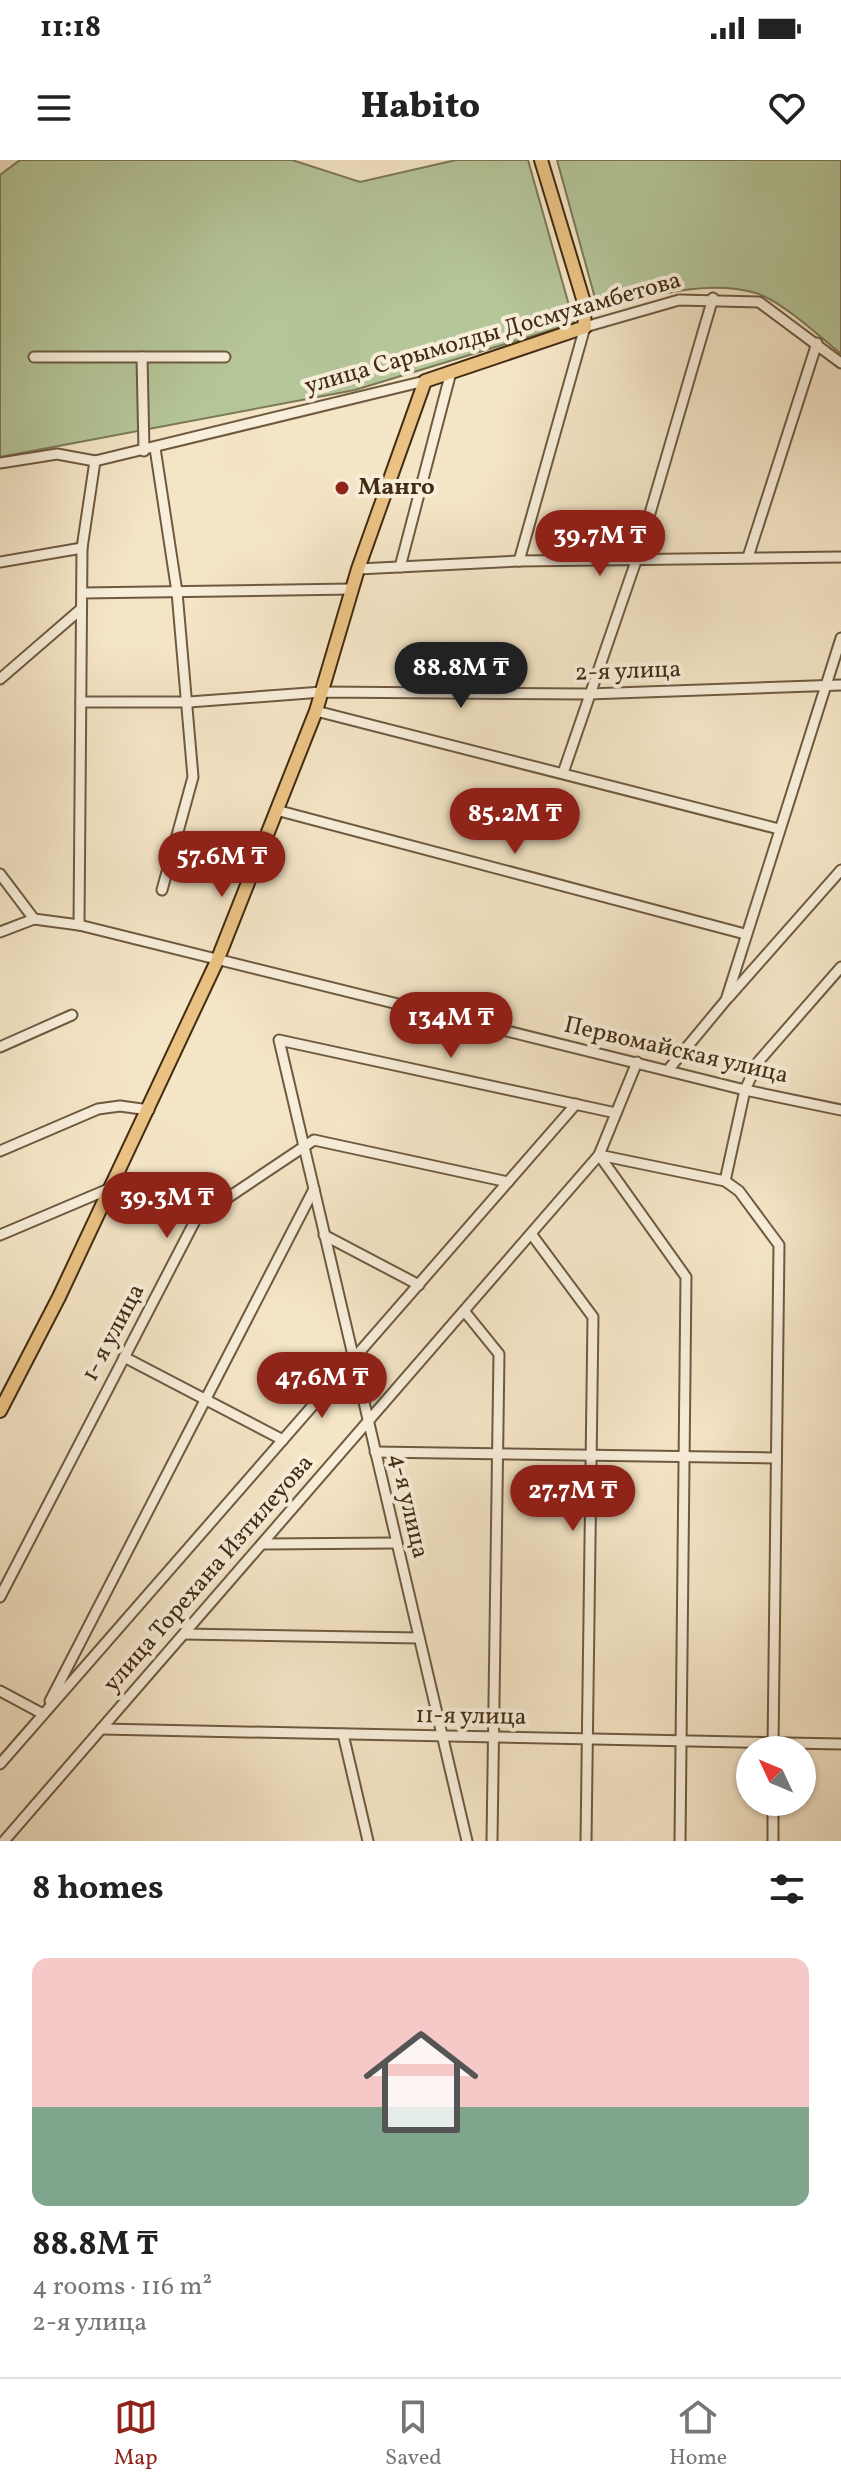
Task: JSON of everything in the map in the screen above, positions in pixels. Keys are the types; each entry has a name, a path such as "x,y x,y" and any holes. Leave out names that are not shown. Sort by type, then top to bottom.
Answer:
{"main road":[{"path":"541,160 583,299 585,327"},
{"name":"улица Сарымолды Досмухамбетова","path":"425,381 585,327"},
{"path":"0,1411 149,1110 217,961 316,711 358,569 425,381"}],"street":[{"name":"улица Сарымолды Досмухамбетова","path":"585,327 679,300 713,298 759,302 841,363"},
{"path":"563,773 636,561 713,298"},
{"path":"519,561 585,327"},
{"path":"748,557 817,343"},
{"path":"34,357 225,357"},
{"path":"142,357 144,451"},
{"path":"400,567 451,372"},
{"name":"улица Сарымолды Досмухамбетова","path":"0,463 57,454 95,461 425,381"},
{"path":"155,448 177,592 189,702 193,777 162,890"},
{"path":"79,925 82,548 95,461"},
{"path":"0,562 82,548"},
{"path":"358,569 519,561 841,557"},
{"path":"82,593 352,589"},
{"path":"0,679 81,609"},
{"path":"726,1000 841,638"},
{"name":"2-я улица","path":"81,702 189,702 322,692 588,694 841,685"},
{"path":"316,711 779,829"},
{"path":"276,810 745,934"},
{"path":"668,1070 841,870"},
{"path":"0,874 34,919 0,932"},
{"name":"Первомайская улица","path":"34,919 79,925 745,1090 841,1110"},
{"path":"725,1181 745,1090 758,1062 841,967"},
{"path":"0,1047 72,1015"},
{"name":"4-я улица","path":"467,1841 279,1040 576,1104"},
{"name":"улица Торехана Изтилеуова","path":"4,1841 599,1155 637,1062"},
{"path":"576,1104 616,1113"},
{"name":"улица Торехана Изтилеуова","path":"43,1714 576,1104"},
{"path":"0,1151 98,1109 120,1106 149,1110"},
{"path":"305,1147 314,1140 508,1182"},
{"name":"1- я улица","path":"0,1597 196,1219 305,1147"},
{"path":"599,1155 725,1181 739,1191 779,1245 773,1736"},
{"path":"599,1155 686,1277 680,1841"},
{"path":"0,1235 111,1188"},
{"path":"0,1764 43,1714 314,1189"},
{"path":"324,1235 419,1285"},
{"path":"532,1235 593,1317 586,1841"},
{"path":"465,1312 499,1354 492,1841"},
{"path":"124,1357 283,1440"},
{"path":"375,1452 776,1458"},
{"path":"262,1544 396,1543"},
{"path":"184,1634 419,1638"},
{"path":"0,1691 43,1714"},
{"name":"11-я улица","path":"101,1729 736,1745"},
{"path":"343,1734 368,1841"},
{"name":"11-я улица","path":"816,1745 841,1744"},
{"path":"773,1816 773,1841"}],"green space":[{"path":"20,160 292,160 360,182 456,160 528,160 574,323 355,390 0,457 0,175"},
{"path":"557,160 841,160 841,354 767,297 736,289 676,291 598,309"}],"place":[{"name":"Манго","path":"342,488"}]}
